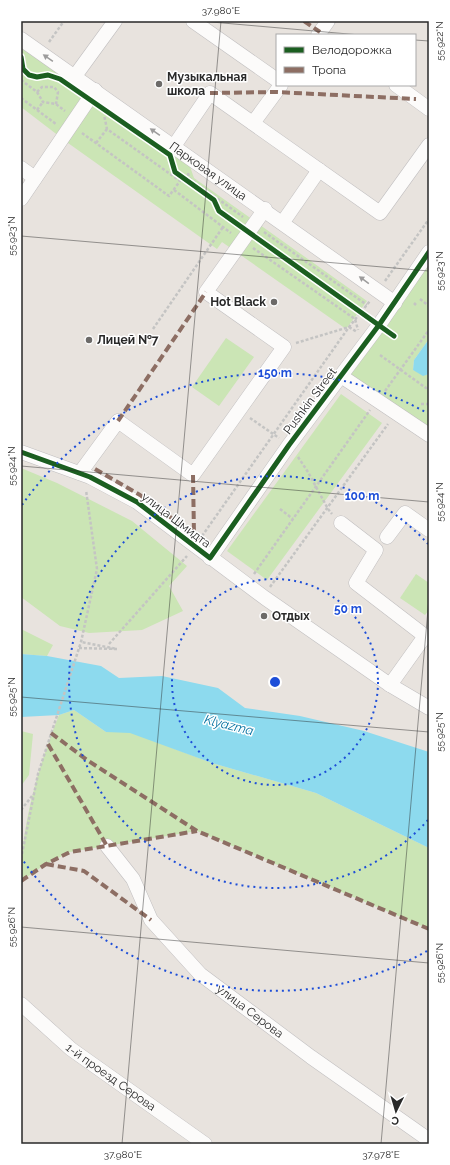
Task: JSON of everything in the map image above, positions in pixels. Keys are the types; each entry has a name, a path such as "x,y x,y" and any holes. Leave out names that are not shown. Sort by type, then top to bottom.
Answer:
{"street":[{"path":"75,76 115,21"},
{"path":"193,21 276,79"},
{"name":"Парковая улица","path":"21,39 75,76 90,97 174,146 395,303"},
{"path":"252,123 280,86"},
{"path":"397,86 429,109"},
{"path":"174,146 210,93 380,213 429,145"},
{"path":"21,199 90,97"},
{"path":"21,168 35,178"},
{"path":"283,222 319,170"},
{"path":"83,479 118,421 193,475 284,347 206,292 264,209"},
{"name":"Pushkin Street","path":"210,558 428,256"},
{"path":"341,376 429,435"},
{"name":"улица Шмидта","path":"21,452 137,502 210,558 390,685 429,708"},
{"path":"387,537 405,513 429,530"},
{"path":"341,523 376,550 356,583 425,636 390,685"},
{"name":"улица Серова","path":"107,846 133,879 151,920 200,974 311,1057 429,1140"},
{"name":"1-й проезд Серова","path":"21,1004 71,1049 205,1144"}],"path":[{"path":"49,43 64,21"},
{"path":"22,82 37,92 44,102 56,104"},
{"path":"37,92 42,87 54,87 58,92 56,104 71,125"},
{"path":"90,97 108,112"},
{"path":"21,98 37,110 71,125 169,196 180,181 107,128 104,114 90,97"},
{"path":"37,110 44,102"},
{"path":"96,143 107,128"},
{"path":"175,172 214,200 217,205"},
{"path":"174,190 242,241 355,319 359,334 349,327"},
{"path":"384,282 429,219"},
{"path":"254,224 367,304"},
{"path":"153,329 223,226"},
{"path":"420,299 429,306"},
{"path":"109,644 195,546 349,327 370,300"},
{"path":"355,308 379,325"},
{"path":"284,347 349,327"},
{"path":"378,389 384,393 429,330"},
{"path":"380,355 426,388 429,385"},
{"path":"421,404 429,404"},
{"path":"251,577 372,408"},
{"path":"263,585 269,589 389,422"},
{"path":"21,859 33,795 81,642 97,569 83,479"},
{"path":"280,509 293,519"},
{"path":"79,648 117,649 81,642"},
{"path":"21,810 33,795"}],"green space":[{"path":"21,48 188,161 194,178 367,301 346,329 222,242 217,249 68,143 21,107"},
{"path":"429,259 429,339 414,360 413,370 427,375 429,374 429,435 341,376"},
{"path":"226,338 254,357 219,406 192,387"},
{"path":"341,394 382,423 267,580 227,551"},
{"path":"21,468 57,483 132,521 187,566 169,586 183,611 142,630 89,633 60,626 21,597"},
{"path":"416,574 429,583 429,610 425,615 400,598"},
{"path":"21,629 53,645 47,656 21,654"},
{"path":"74,710 106,732 130,732 212,763 316,793 429,848 429,929 197,831 70,852 46,864 21,881 27,818 44,755 59,715"},
{"path":"21,731 33,734 29,775 21,786"}],"water":[{"path":"429,339 429,374 423,376 413,370 414,360"},
{"name":"Klyazma","path":"21,654 47,656 101,666 119,678 162,676 218,688 245,708 300,716 364,731 429,752 429,848 316,793 212,763 130,733 106,732 74,710 59,715 21,717"}],"marked path":[{"path":"304,21 320,32"},
{"path":"210,93 276,92 416,99"},
{"path":"118,421 206,292"},
{"path":"95,469 140,495 200,539"},
{"path":"193,475 194,535"},
{"path":"51,733 87,760 197,831 429,929"},
{"path":"48,744 107,846"},
{"path":"21,881 46,864 70,852 197,831"},
{"path":"46,864 84,871 151,920"}],"cycle path":[{"path":"21,57 23,69 29,75 37,77 48,75 60,79 170,155 175,172 214,200 219,211 394,336"},
{"path":"21,452 90,477 137,502 210,558 289,445 379,325 429,252"}],"place":[{"name":"Музыкальная школа","path":"159,84"},
{"name":"Hot Black","path":"274,302"},
{"name":"Лицей №7","path":"89,340"},
{"name":"Отдых","path":"264,616"}]}
